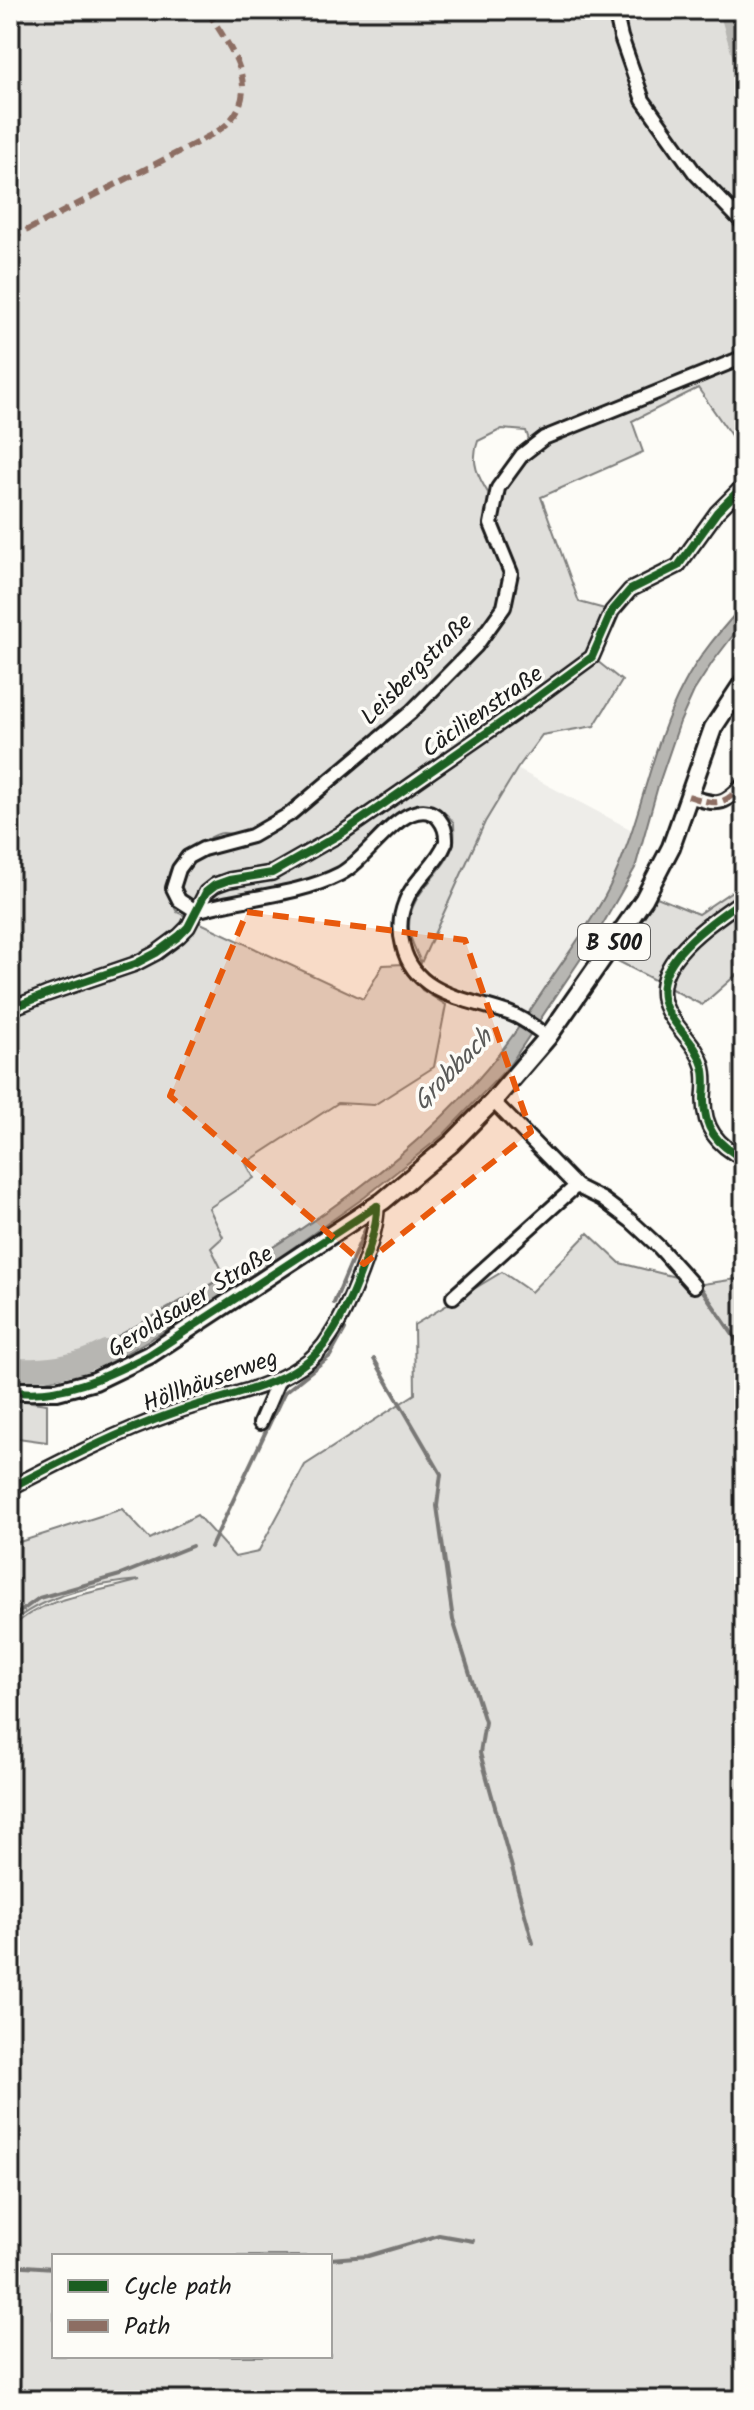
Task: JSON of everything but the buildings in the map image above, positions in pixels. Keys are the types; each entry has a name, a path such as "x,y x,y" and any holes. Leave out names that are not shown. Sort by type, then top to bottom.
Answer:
{"main road":[{"name":"Geroldsauer Straße","path":"10,1391 57,1391 95,1381 149,1355 377,1206 429,1164 493,1101 650,889 671,847 713,728 744,681"}],"street":[{"path":"615,10 643,100 695,173 744,224"},
{"name":"Leisbergstraße","path":"196,911 179,900 173,888 179,869 188,857 203,849 252,836 290,814 411,712 476,646 504,607 511,573 491,524 498,488 522,455 544,438 744,357"},
{"name":"Cäcilienstraße","path":"10,1009 135,964 179,936 206,892 215,885 272,873 342,833 592,657 612,611 630,590 678,566 717,512 744,485"},
{"path":"688,796 713,803 728,801 744,784"},
{"path":"196,911 318,883 338,875 404,818 426,811 443,824 446,842 405,902 400,918 400,934 408,961 437,990 523,1019 542,1033"},
{"path":"744,899 679,953 667,968 662,993 666,1009 703,1063 704,1112 709,1128 719,1143 744,1159"},
{"path":"493,1101 576,1186 602,1199 631,1221 694,1286"},
{"path":"453,1297 576,1186"},
{"name":"Höllhäuserweg","path":"10,1488 150,1422 279,1379 308,1361 324,1345 336,1326 375,1230 377,1206"},
{"name":"Höllhäuserweg","path":"260,1423 279,1379"}],"highlighted area":[{"path":"247,912 465,940 531,1132 364,1264 170,1096"}],"shaded area":[{"path":"10,10 735,10 744,47 744,454 698,388 632,421 643,452 541,497 579,602 612,611 592,657 622,681 594,726 542,735 517,769 485,822 421,963 410,937 410,915 414,903 450,854 454,840 454,823 433,806 414,806 393,820 341,866 293,885 206,903 215,891 283,862 214,879 192,902 189,900 184,894 182,881 190,864 208,852 248,837 226,833 215,835 190,849 174,863 170,872 168,890 177,912 363,999 383,965 403,964 422,990 446,1005 434,1067 374,1105 338,1103 246,1163 254,1178 209,1208 223,1237 211,1248 225,1276 100,1346 77,1355 86,1370 27,1386 10,1383","holes":["502,429 526,431 530,443 490,496 476,469 478,441"]},
{"path":"744,604 744,621 694,691 680,722 635,868 596,936 509,1066 443,1135 365,1197 267,1266 168,1329 123,1355 86,1370 77,1356 202,1290 301,1229 349,1195 438,1121 489,1067 602,901 629,840 671,710 703,653"},
{"path":"517,769 632,830 606,895 529,1012 442,982 421,963 485,822"},
{"path":"744,883 744,968 702,1005 616,960 657,897 698,914"},
{"path":"446,1005 519,1028 476,1082 397,1158 306,1224 225,1276 210,1248 209,1208 254,1178 245,1164 338,1103 374,1105 434,1067"},
{"path":"588,1233 620,1263 703,1284 744,1278 744,2400 23,2400 10,2356 10,1632 20,1620 51,1604 140,1580 107,1584 53,1599 10,1625 10,1545 122,1509 150,1539 197,1515 235,1557 258,1552 305,1465 415,1394 414,1325 502,1272 531,1292"},
{"path":"10,1399 47,1404 47,1442 10,1437"}],"waterway":[{"path":"730,10 744,57"},
{"path":"334,1303 367,1225"},
{"path":"701,1288 744,1351"},
{"path":"211,1547 284,1393 330,1356 345,1329"},
{"name":"Grobbach","path":"10,1369 59,1367 106,1351"},
{"path":"374,1359 441,1474 437,1506 453,1620 485,1722 480,1753 533,1943"},
{"path":"10,1619 39,1598 120,1575 192,1546"},
{"path":"332,2259 368,2256 439,2235 473,2241"},
{"path":"10,2265 52,2268"}],"marked path":[{"path":"10,239 227,124 238,110 242,81 239,66 207,10"},
{"path":"688,796 719,802 744,784"}],"cycle path":[{"path":"10,1009 135,964 156,953 188,927 206,892 215,885 272,873 342,833 532,701 592,657 612,611 630,590 678,566 717,512 744,485"},
{"path":"744,899 685,946 665,976 662,993 667,1010 703,1066 704,1108 709,1127 726,1148 744,1159"},
{"path":"10,1391 29,1393 65,1389 99,1378 149,1355 377,1206"},
{"path":"10,1488 133,1428 273,1381 305,1363 324,1345 345,1309 373,1235 377,1206"}]}
